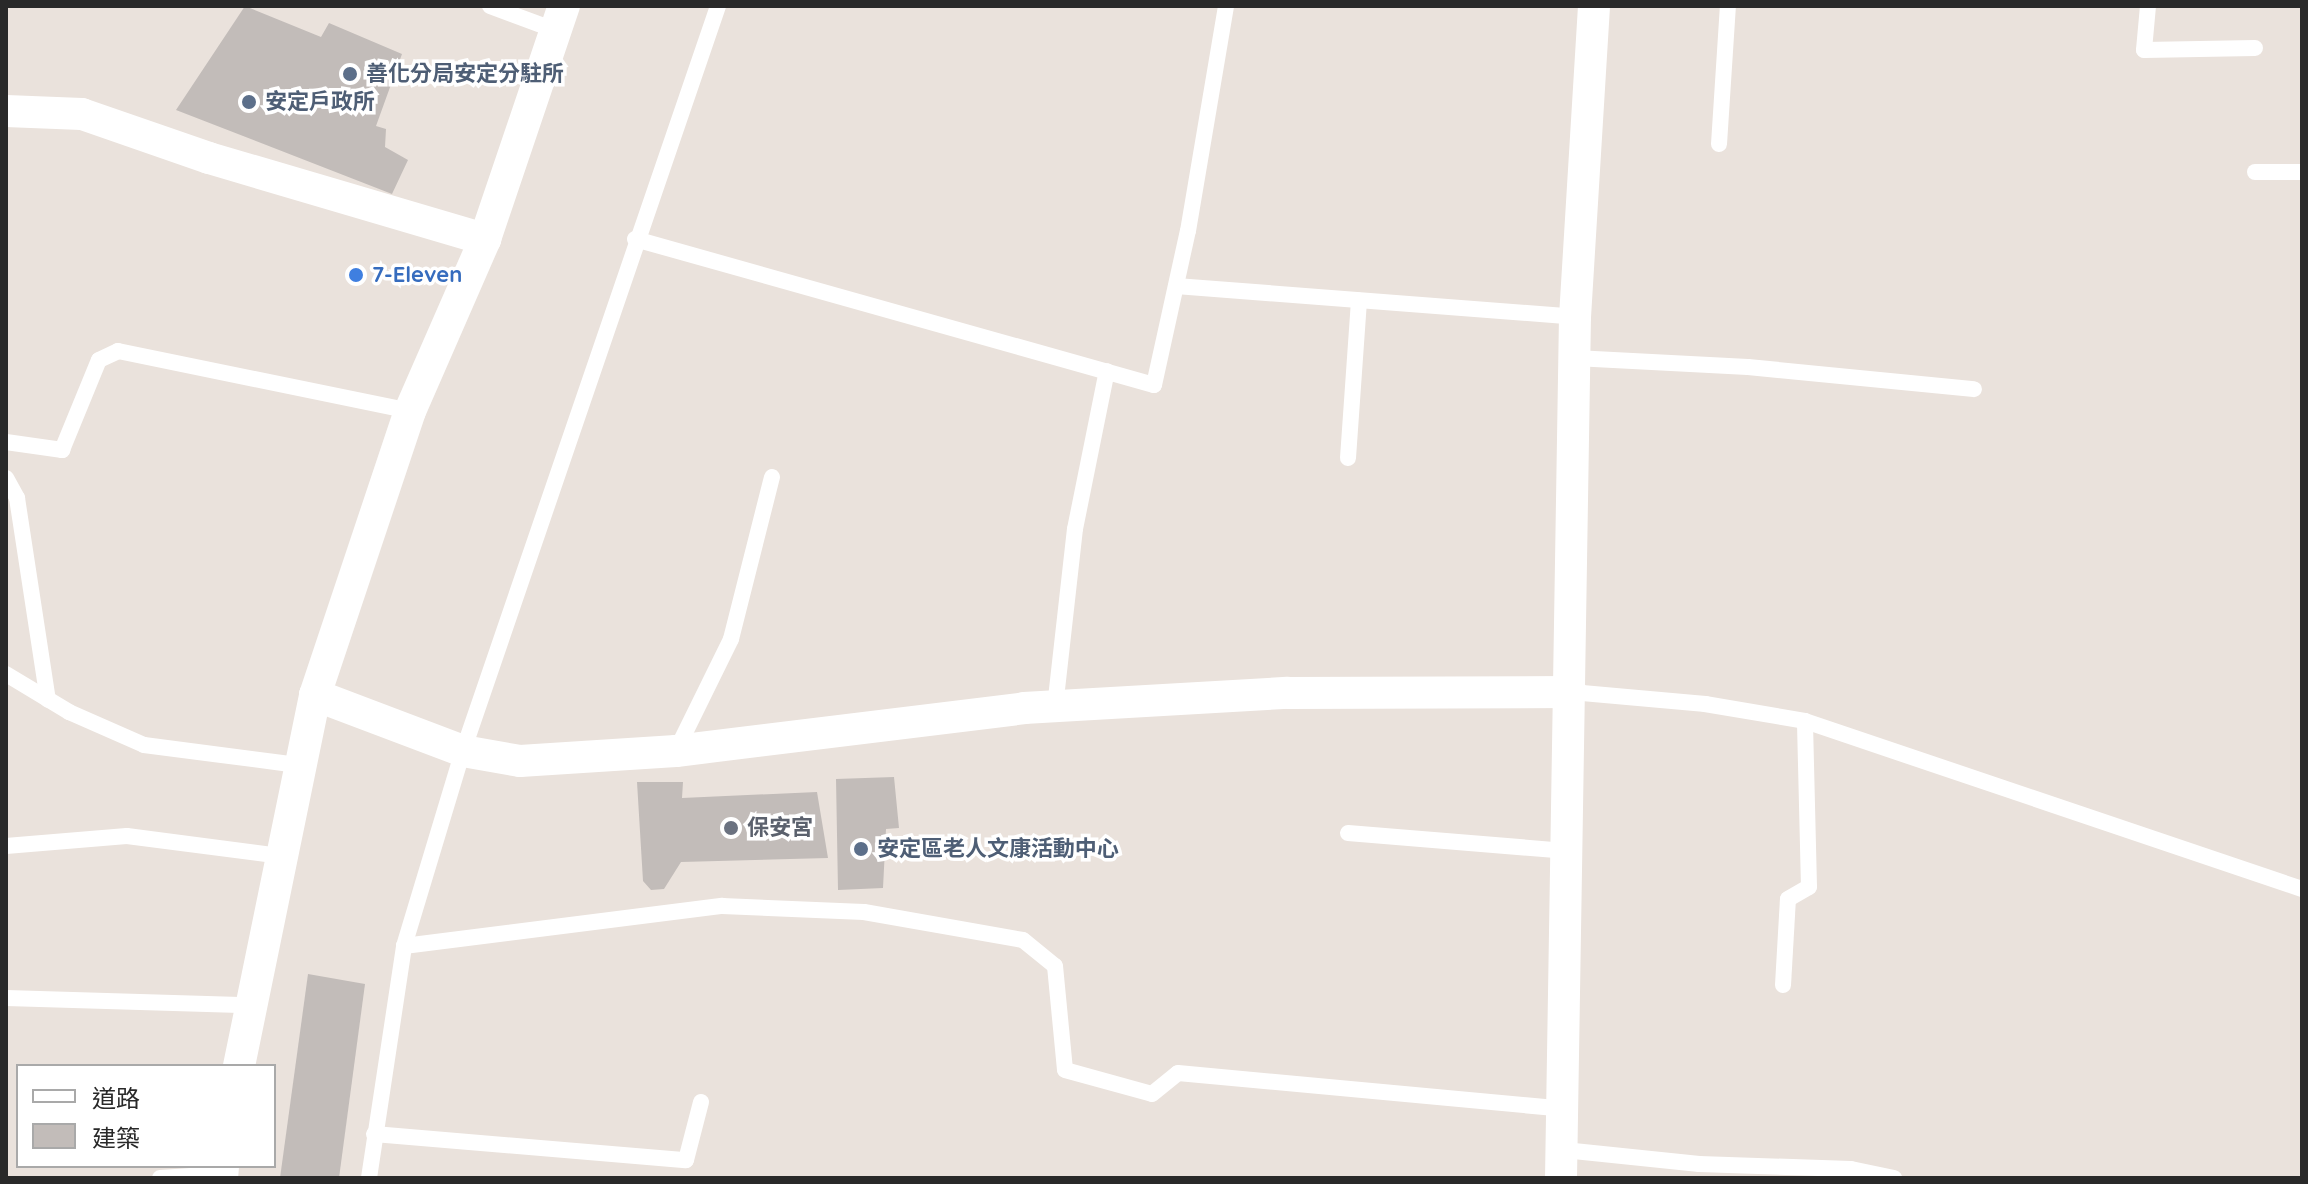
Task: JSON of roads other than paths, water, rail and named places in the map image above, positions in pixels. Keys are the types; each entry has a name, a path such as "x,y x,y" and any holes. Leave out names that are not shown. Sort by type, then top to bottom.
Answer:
{"street":[{"path":"1562,1164 1575,317 1594,6"},
{"path":"239,1064 298,765 315,695 410,411 485,239 560,18"},
{"path":"6,111 82,114 209,158 485,239"},
{"path":"315,695 463,751 520,761 676,751 1055,707 1288,693 1571,692"}],"lane":[{"path":"490,6 560,18"},
{"path":"369,1178 404,946 463,751 635,239 718,6"},
{"path":"635,239 1154,385 1176,286 1226,6"},
{"path":"1719,144 1728,6"},
{"path":"2148,6 2144,50 2255,48"},
{"path":"2255,172 2302,172"},
{"path":"1176,286 1575,317"},
{"path":"1348,458 1359,300"},
{"path":"6,442 62,450 99,360 118,351 410,411"},
{"path":"1575,358 1748,367 1974,389"},
{"path":"1055,707 1075,529 1107,371"},
{"path":"676,751 731,639 772,477"},
{"path":"6,478 17,498 48,700"},
{"path":"6,674 48,700 144,745 298,765"},
{"path":"1571,692 1705,704 1805,721 2302,889"},
{"path":"1783,985 1788,899 1809,887 1805,721"},
{"path":"1348,833 1568,851"},
{"path":"6,846 127,836 280,856"},
{"path":"404,946 722,906 864,912 1023,940 1055,966 1065,1070 1152,1094 1178,1073 1563,1109"},
{"path":"6,998 249,1005"},
{"path":"374,1134 686,1160 701,1102"},
{"path":"1562,1164 1851,1169 1894,1178"},
{"path":"160,1178 222,1173"}],"place":[{"name":"善化分局安定分駐所","path":"350,74"},
{"name":"安定戶政所","path":"249,102"},
{"name":"7-Eleven","path":"356,275"},
{"name":"保安宮","path":"731,828"},
{"name":"安定區老人文康活動中心","path":"861,849"}]}
